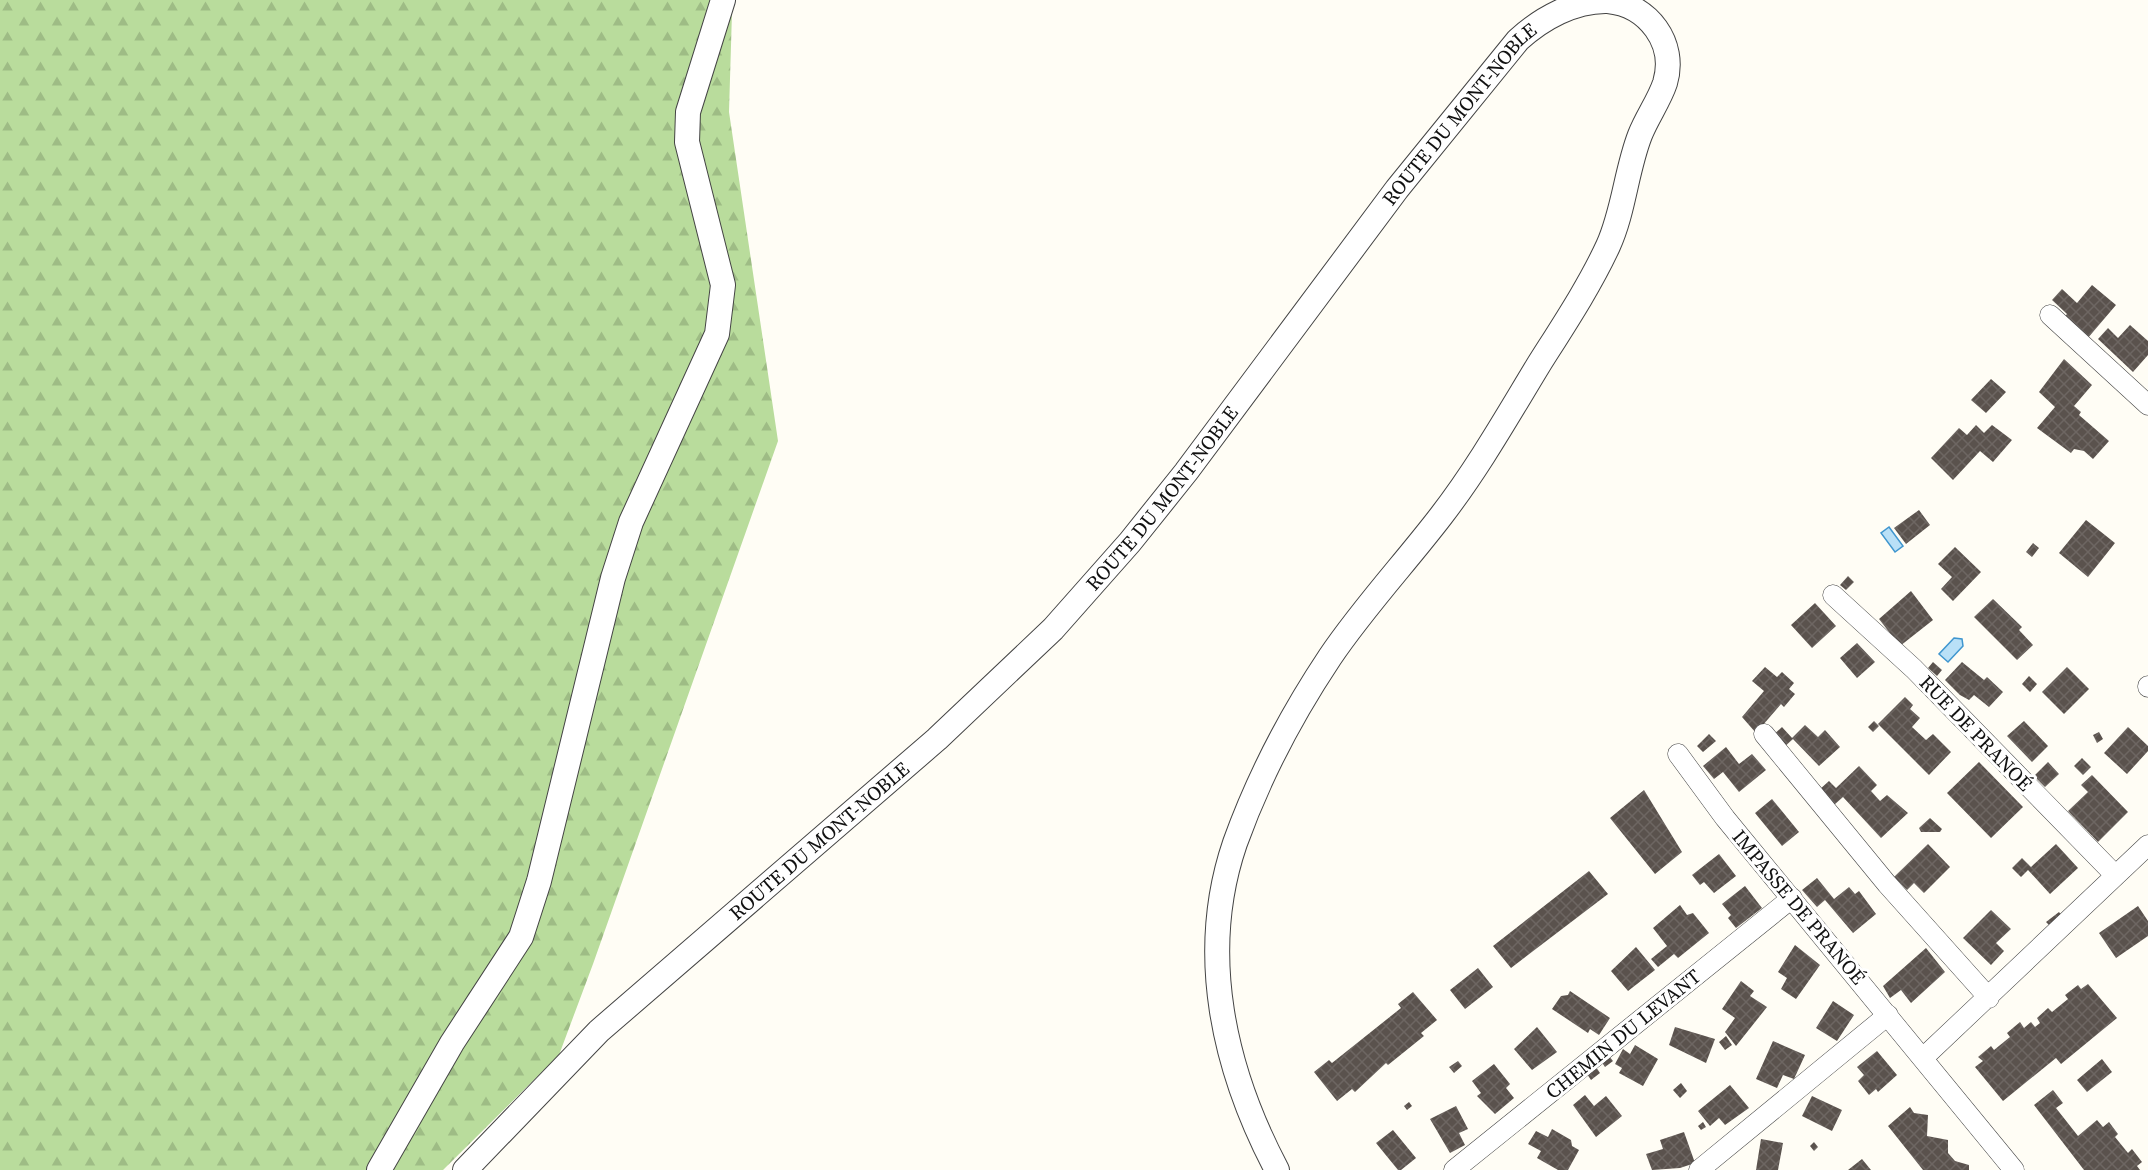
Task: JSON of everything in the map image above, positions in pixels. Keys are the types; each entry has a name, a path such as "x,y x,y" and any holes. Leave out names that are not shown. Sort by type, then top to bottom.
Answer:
{"street":[{"path":"379,1170 452,1043 521,938 539,881 613,578 631,522 717,334 723,285 687,142 688,112 723,0"},
{"name":"ROUTE DU MONT-NOBLE","path":"465,1170 599,1031 937,739 1053,629 1130,542 1186,472 1397,189 1518,40 1536,24 1576,5 1606,0 1621,4 1636,9 1658,29 1668,56 1668,69 1662,91 1640,134 1608,247 1477,465 1445,512 1346,634 1310,688 1266,771 1235,845 1221,904 1218,950 1220,1000 1228,1048 1239,1083 1262,1141 1277,1170"},
{"path":"2050,315 2148,405"},
{"name":"RUE DE PRANOÉ","path":"1833,595 1914,669 2115,875"},
{"path":"1764,734 1887,884 1989,998"},
{"name":"IMPASSE DE PRANOÉ","path":"1678,754 1725,818 1923,1058"},
{"path":"2014,1170 1923,1058 1989,998 2148,845"},
{"name":"CHEMIN DU LEVANT","path":"1454,1170 1792,898"},
{"path":"1699,1170 1888,1015"}],"green space":[{"path":"0,0 735,0 732,12 729,112 778,441 559,1055 443,1170 0,1170"}],"water":[{"path":"1889,527 1903,546 1895,552 1881,533"},
{"path":"1954,638 1962,639 1963,646 1948,662 1939,654"}],"building":[{"path":"2092,285 2116,305 2087,339 2063,318 2067,314 2052,300 2062,289 2077,303"},
{"path":"2130,325 2148,341 2148,355 2133,372 2098,339 2108,328 2118,338"},
{"path":"2064,359 2092,385 2074,406 2081,412 2079,415 2109,441 2093,459 2084,451 2074,449 2071,453 2037,428 2055,407 2039,392"},
{"path":"1991,379 2006,392 1986,413 1971,400"},
{"path":"1976,425 1984,433 1992,425 2012,440 1993,462 1980,451 1953,480 1931,458 1959,428 1967,435"},
{"path":"1919,510 1930,525 1906,544 1894,528"},
{"path":"2086,520 2115,543 2088,577 2059,553"},
{"path":"2033,543 2039,548 2032,557 2026,552"},
{"path":"1955,547 1981,572 1953,601 1941,589 1952,577 1938,564"},
{"path":"1848,576 1854,582 1846,590 1840,585"},
{"path":"1911,591 1933,620 1900,646 1879,619"},
{"path":"1993,599 2022,627 2019,630 2033,645 2017,660 1974,617"},
{"path":"1815,603 1836,626 1812,648 1791,625"},
{"path":"1857,643 1875,662 1857,678 1840,658"},
{"path":"1933,662 1942,670 1937,676 1928,668"},
{"path":"1962,662 1984,680 1987,677 2003,692 1989,707 1974,695 1969,700 1960,695 1945,680"},
{"path":"1765,667 1777,677 1782,672 1794,683 1789,689 1795,694 1784,707 1781,704 1756,733 1742,717 1764,691 1752,681"},
{"path":"2067,667 2089,689 2064,714 2042,692"},
{"path":"2029,676 2037,684 2030,692 2022,684"},
{"path":"1905,697 1913,705 1910,709 1920,718 1912,727 1926,740 1933,734 1951,752 1929,775 1878,724"},
{"path":"1874,721 1879,726 1873,732 1868,727"},
{"path":"2024,721 2048,746 2032,762 2007,736"},
{"path":"1805,725 1818,737 1825,730 1840,747 1819,766 1792,738"},
{"path":"1782,727 1793,739 1782,749 1771,737"},
{"path":"2128,727 2148,746 2148,751 2127,774 2104,753"},
{"path":"2099,732 2103,739 2097,743 2093,735"},
{"path":"1709,734 1716,741 1703,752 1697,746"},
{"path":"1726,747 1739,764 1752,754 1766,770 1739,792 1723,772 1714,779 1703,766"},
{"path":"2082,758 2091,767 2083,775 2074,766"},
{"path":"1979,762 2023,807 1991,838 1947,793"},
{"path":"2048,762 2059,774 2045,787 2034,776"},
{"path":"1859,766 1877,785 1871,791 1880,801 1887,795 1908,813 1881,838 1843,797 1834,805 1819,790 1829,781 1836,788"},
{"path":"2092,775 2128,812 2098,842 2068,811 2088,792 2081,785"},
{"path":"1644,790 1682,852 1655,874 1610,818"},
{"path":"1772,799 1799,832 1782,846 1755,813"},
{"path":"1930,818 1942,829 1940,832 1921,832 1919,828"},
{"path":"1928,844 1950,867 1924,893 1914,883 1907,890 1894,877"},
{"path":"2056,844 2078,868 2050,894 2028,870 2021,877 2012,868 2022,858 2031,867"},
{"path":"1719,854 1736,876 1714,893 1704,882 1700,885 1692,875"},
{"path":"1589,871 1608,894 1511,968 1493,946"},
{"path":"1817,878 1834,899 1849,887 1855,894 1859,891 1876,914 1853,933 1825,900 1817,907 1802,890"},
{"path":"1745,886 1762,908 1736,928 1728,918 1731,915 1722,904"},
{"path":"1680,905 1687,915 1693,913 1709,933 1678,958 1674,954 1658,967 1651,959 1667,946 1653,928"},
{"path":"2138,906 2148,921 2148,936 2116,958 2099,933"},
{"path":"1991,910 2011,929 1996,943 2004,951 1991,965 1963,938"},
{"path":"2059,912 2062,916 2050,926 2046,922"},
{"path":"1795,945 1820,965 1796,999 1781,989 1787,978 1778,972"},
{"path":"1636,947 1655,970 1628,991 1611,971"},
{"path":"1926,948 1945,972 1911,1003 1901,990 1890,998 1883,986"},
{"path":"1478,968 1493,987 1465,1009 1450,990"},
{"path":"1741,981 1754,991 1750,996 1767,1007 1736,1046 1725,1032 1735,1018 1722,1009"},
{"path":"2088,984 2117,1018 2061,1064 2056,1058 2003,1101 1975,1067 1983,1061 1978,1057 1991,1046 1994,1050 2010,1037 2007,1033 2020,1022 2024,1028 2031,1022 2035,1027 2040,1023 2037,1018 2048,1008 2052,1012 2068,999 2065,995 2078,985 2081,989"},
{"path":"1570,991 1610,1018 1599,1035 1590,1029 1588,1033 1552,1009 1561,996 1568,995"},
{"path":"1413,992 1437,1020 1421,1033 1424,1036 1388,1065 1386,1063 1355,1092 1352,1089 1337,1101 1314,1072 1329,1060 1332,1063 1401,1008 1398,1004"},
{"path":"1833,1001 1854,1015 1837,1041 1816,1028"},
{"path":"1537,1027 1557,1052 1532,1070 1514,1049"},
{"path":"1675,1027 1715,1039 1706,1063 1669,1045"},
{"path":"1726,1036 1732,1045 1725,1050 1719,1042"},
{"path":"1773,1041 1805,1055 1794,1079 1783,1075 1777,1088 1756,1079"},
{"path":"1635,1045 1658,1059 1643,1086 1619,1073 1622,1068 1615,1064 1623,1049 1630,1054"},
{"path":"1877,1051 1897,1075 1878,1092 1876,1089 1869,1095 1858,1081 1864,1075 1857,1067"},
{"path":"1609,1056 1613,1061 1605,1067 1601,1061"},
{"path":"2102,1059 2112,1072 2087,1092 2077,1080"},
{"path":"1458,1061 1462,1066 1454,1073 1449,1067"},
{"path":"1494,1064 1510,1084 1506,1088 1514,1098 1495,1114 1477,1096 1481,1093 1472,1081"},
{"path":"1596,1067 1600,1073 1591,1080 1587,1074"},
{"path":"1681,1083 1687,1091 1680,1098 1673,1090"},
{"path":"1730,1085 1749,1108 1725,1125 1719,1118 1710,1126 1698,1111"},
{"path":"2053,1090 2063,1103 2056,1108 2078,1136 2097,1120 2103,1127 2109,1122 2118,1134 2115,1137 2128,1153 2132,1149 2142,1162 2137,1166 2140,1170 2084,1170 2034,1105"},
{"path":"1585,1095 1594,1106 1606,1096 1622,1116 1596,1137 1573,1105"},
{"path":"1812,1096 1842,1110 1832,1131 1802,1116"},
{"path":"1409,1102 1412,1106 1407,1110 1404,1106"},
{"path":"1456,1106 1468,1129 1459,1133 1465,1145 1450,1153 1430,1119"},
{"path":"1910,1107 1914,1113 1928,1115 1927,1136 1948,1140 1948,1153 1955,1161 1969,1165 1969,1170 1923,1170 1888,1126"},
{"path":"1703,1122 1706,1127 1701,1130 1698,1126"},
{"path":"1552,1129 1571,1140 1572,1146 1579,1150 1568,1170 1558,1170 1537,1158 1541,1151 1528,1144 1536,1131 1548,1137"},
{"path":"1393,1130 1416,1158 1401,1170 1398,1170 1376,1143"},
{"path":"1684,1132 1695,1163 1680,1168 1652,1170 1646,1154 1663,1149 1660,1140"},
{"path":"1761,1139 1783,1143 1778,1170 1756,1170"},
{"path":"1814,1142 1818,1147 1814,1151 1810,1146"},
{"path":"1862,1159 1871,1170 1848,1170"}]}
